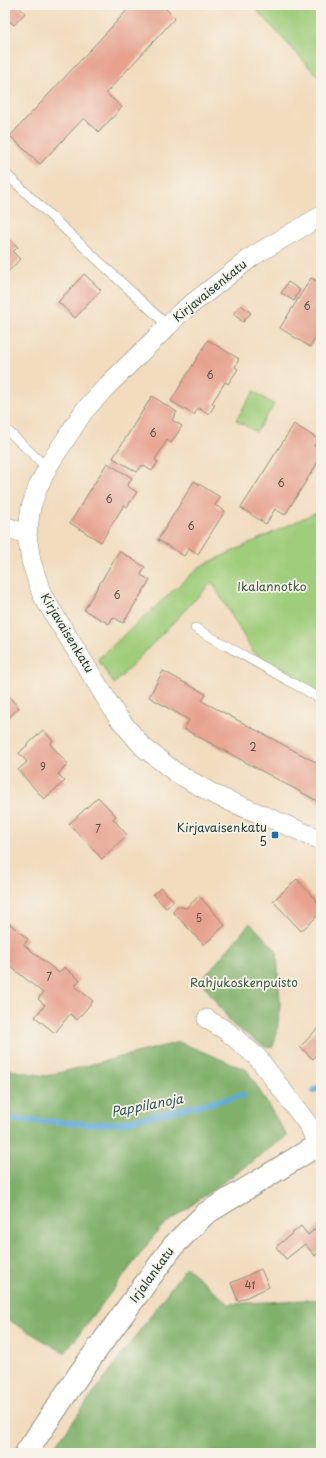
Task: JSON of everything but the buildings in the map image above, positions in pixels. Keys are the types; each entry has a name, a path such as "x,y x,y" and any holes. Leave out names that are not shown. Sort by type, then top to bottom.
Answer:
{"street":[{"name":"Kirjavaisenkatu","path":"321,216 253,256 180,313 107,386 84,411 63,441 47,468 31,507 27,535 31,561 42,595 117,716 143,747 175,772 215,795 321,840"},
{"path":"5,526 27,535"},
{"path":"207,1019 228,1032 258,1058 310,1127 320,1148"},
{"name":"Irjalankatu","path":"26,1453 82,1370 173,1246 205,1214 320,1148"}],"lane":[{"path":"5,173 168,326"},
{"path":"6,432 47,468"},
{"path":"195,628 321,698"}],"green space":[{"path":"252,5 321,5 321,80"},
{"path":"254,391 274,405 256,432 236,420"},
{"name":"Ikalannotko","path":"321,510 321,694 253,652 212,582 114,684 98,659 199,567"},
{"name":"Rahjukoskenpuisto","path":"250,923 277,951 280,1004 277,1032 273,1047 265,1047 233,1025 201,981"},
{"path":"179,1042 247,1070 287,1136 160,1228 65,1353 5,1318 5,1069 46,1076"},
{"path":"186,1267 229,1304 321,1299 321,1453 50,1453"}],"waterway":[{"name":"Pappilanoja","path":"314,1091 321,1085"},
{"name":"Pappilanoja","path":"5,1119 90,1124 121,1123 244,1095"}],"place":[{"name":"Kirjavaisenkatu 5","path":"275,835"}]}
